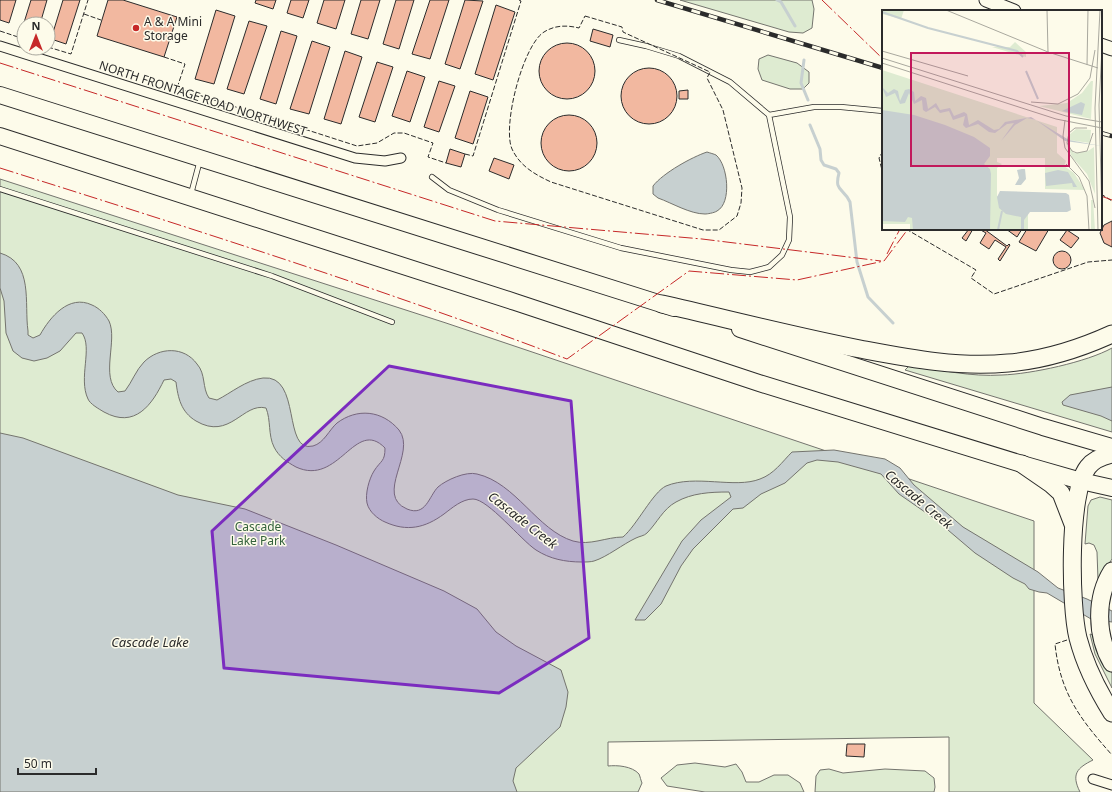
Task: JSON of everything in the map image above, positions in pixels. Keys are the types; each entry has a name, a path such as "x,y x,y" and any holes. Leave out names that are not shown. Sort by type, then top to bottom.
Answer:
{"highway":[{"path":"0,95 662,304 1043,427 1112,447"},
{"path":"0,136 515,302 766,385 1022,464 1081,481 1112,488"},
{"path":"662,304 826,342 894,356 950,363 981,365 1036,359 1091,344 1112,334"},
{"path":"1112,454 1098,458 1088,467 1081,481 1073,551 1072,601 1078,638 1086,665 1099,692 1112,713"},
{"path":"1022,464 1061,493 1075,528"},
{"path":"1109,576 1101,603 1100,623 1109,659"}],"main road":[{"path":"986,0 1011,10"},
{"path":"1102,45 1112,49"}],"street":[{"name":"NORTH FRONTAGE ROAD NORTHWEST","path":"0,46 355,158 386,161 401,158"},
{"path":"1093,779 1112,786"}],"lane":[{"path":"432,177 449,190 498,210 621,248 713,268 750,272 769,266 782,255 789,240 790,217 769,115 730,82 692,62 679,56 646,46 619,40"},
{"path":"769,115 814,107 841,107 882,111"},
{"path":"190,197 201,159"},
{"path":"0,189 272,276 392,322"}],"highlighted area":[{"path":"389,366 571,401 589,638 499,693 224,668 212,531"}],"green space":[{"path":"680,0 812,0 814,9 812,28 803,33 789,32"},
{"path":"768,55 797,63 809,72 809,83 803,89 790,89 762,80 758,69 759,59"},
{"name":"Cascade Lake Park","path":"0,179 446,323 1034,521 1034,703 1093,760 1077,772 1076,781 1080,792 949,792 949,737 608,742 608,766 624,767 636,771 639,774 642,783 638,792 0,792"},
{"path":"1112,348 1112,432 905,370 910,365 967,374 1014,374 1043,370 1074,362"},
{"path":"1100,497 1112,500 1112,559 1098,580 1097,552 1094,545 1089,543 1085,544 1088,506 1091,500"},
{"path":"1090,634 1095,636 1102,657 1112,673 1112,688 1095,654"},
{"path":"695,763 725,767 736,764 742,772 746,782 759,782 774,775 788,775 800,783 804,792 705,792 667,786 661,778 677,765"},
{"path":"829,769 843,773 885,769 925,771 934,778 935,787 934,792 815,792 816,776 820,770"}],"water":[{"path":"707,152 716,155 720,160 726,175 727,184 725,200 722,207 717,211 699,214 658,198 653,194 653,186 664,176 686,162"},
{"name":"Cascade Creek","path":"0,253 11,258 18,265 23,275 28,335 33,338 40,335 49,321 61,309 68,305 84,302 95,306 104,314 109,321 112,338 110,377 118,392 125,391 141,365 150,357 164,351 171,351 185,354 192,358 197,364 202,372 205,390 209,398 217,400 257,379 263,378 275,380 283,388 288,400 298,438 304,445 313,446 317,444 337,423 353,415 369,413 385,418 399,430 403,439 403,450 394,494 398,503 413,511 423,508 438,487 451,479 472,473 491,479 503,487 515,496 548,527 560,535 573,541 592,542 623,537 634,525 650,502 661,489 666,486 689,481 750,482 770,474 792,452 834,450 885,459 900,468 914,485 963,527 1038,572 1058,588 1087,599 1112,611 1112,622 1091,619 1047,593 1029,589 1025,584 1013,578 975,553 935,519 899,494 881,474 838,462 817,460 807,463 785,483 761,494 743,508 733,509 693,549 681,566 661,604 645,620 635,620 682,541 701,520 731,497 729,492 701,494 676,502 664,512 646,534 637,537 604,557 590,562 564,561 541,553 530,545 496,512 479,501 473,499 461,502 430,523 408,528 393,525 382,521 377,517 367,503 367,491 371,478 385,453 385,448 374,441 364,441 355,446 335,462 324,468 311,471 296,467 278,454 272,442 269,417 266,408 250,410 235,420 218,427 208,426 196,421 187,413 179,399 176,382 171,379 164,380 148,406 133,416 125,418 115,417 102,411 89,401 85,391 84,382 86,347 85,339 82,333 76,333 60,351 47,358 34,361 22,358 13,351 6,333 4,301 0,288"},
{"path":"1112,387 1112,421 1101,416 1063,405 1062,402 1070,395"},
{"name":"Cascade Lake","path":"0,433 23,438 178,495 245,509 336,545 444,591 477,609 496,632 516,646 561,670 568,692 566,707 560,727 516,768 513,781 517,792 0,792"}],"building":[{"path":"0,0 16,0 9,23 0,20"},
{"path":"31,0 47,0 42,16 26,16"},
{"path":"63,0 80,0 66,44 56,41 56,23"},
{"name":"A & A Mini Storage","path":"108,0 123,0 177,17 164,57 97,36"},
{"path":"256,0 276,0 273,9 255,3"},
{"path":"291,0 309,0 303,18 287,13"},
{"path":"324,0 345,0 336,29 317,23"},
{"path":"361,0 380,0 368,39 351,34"},
{"path":"396,0 414,0 399,49 383,44"},
{"path":"430,0 449,0 430,59 412,54"},
{"path":"465,0 483,1 460,69 445,64"},
{"path":"496,5 515,12 493,80 475,74"},
{"path":"216,10 235,16 214,84 195,79"},
{"path":"249,21 267,26 244,94 227,89"},
{"path":"593,29 613,35 610,47 590,41"},
{"path":"281,31 297,36 276,104 260,99"},
{"path":"312,41 330,47 309,114 290,109"},
{"path":"561,43 573,43 583,47 591,55 595,65 595,77 591,87 583,95 573,99 561,99 551,95 543,87 539,77 539,65 543,55 551,47"},
{"path":"345,51 362,57 341,124 324,119"},
{"path":"377,62 393,67 375,122 359,117"},
{"path":"644,68 654,68 669,76 675,85 677,96 675,107 669,116 654,124 644,124 633,119 626,112 621,101 621,91 626,80 633,73"},
{"path":"407,71 425,77 410,122 392,116"},
{"path":"439,81 455,86 439,132 424,127"},
{"path":"688,90 688,99 679,99 679,91"},
{"path":"470,91 488,97 473,144 455,138"},
{"path":"569,115 580,117 589,123 595,132 597,143 595,154 589,163 580,169 569,171 558,169 549,163 543,154 541,143 543,132 549,123 558,117"},
{"path":"450,149 465,154 461,167 446,163"},
{"path":"494,158 514,165 509,179 489,171"},
{"path":"1112,221 1112,247 1104,243 1100,233 1104,225"},
{"path":"968,230 972,230 966,241 962,238"},
{"path":"981,230 985,230 1007,246 1009,244 1010,245 1000,261 998,259 1006,247 995,240 989,249 980,243 986,233"},
{"path":"1007,230 1021,230 1017,237"},
{"path":"1026,230 1048,230 1036,251 1019,242"},
{"path":"1067,230 1079,238 1071,248 1060,240"},
{"path":"1062,251 1068,254 1071,260 1068,266 1062,269 1056,266 1053,260 1056,254"},
{"path":"847,744 865,744 864,757 846,756"}],"waterway":[{"path":"777,0 781,2 795,26"},
{"path":"804,60 801,83 808,100"},
{"path":"810,125 820,149 821,160 824,165 836,169 839,173 838,187 850,202 857,262 868,297 893,323"}],"railway":[{"path":"657,0 882,68"},
{"path":"1102,133 1112,136"}],"fence":[{"path":"56,49 71,54 88,0"},
{"path":"465,154 473,156 521,1 519,0"},
{"path":"84,14 101,20"},
{"path":"585,16 622,27 623,32 710,72 707,78 723,110 742,188 741,203 737,216 719,230 703,230 551,182 528,169 515,155 510,138 512,105 516,87 529,53 536,40 544,32 561,26 579,28 585,16"},
{"path":"0,31 16,36"},
{"path":"164,57 185,64 177,88 357,146 377,143 394,133 404,133 433,143 428,157 446,163"},
{"path":"882,153 879,158 882,170"},
{"path":"1102,195 1112,201"},
{"path":"908,230 976,270 971,278 994,294 1088,262 1112,260"},
{"path":"1067,640 1055,644 1062,677 1067,691 1081,717 1112,755"}],"power":[{"path":"822,0 882,58"},
{"path":"0,63 495,221 702,239 881,261"},
{"path":"0,168 356,283 567,359 689,271 797,280 884,261 907,230"},
{"path":"1102,196 1112,200"},
{"path":"887,254 899,230"}],"place":[{"name":"A & A Mini Storage","path":"136,28"}]}
